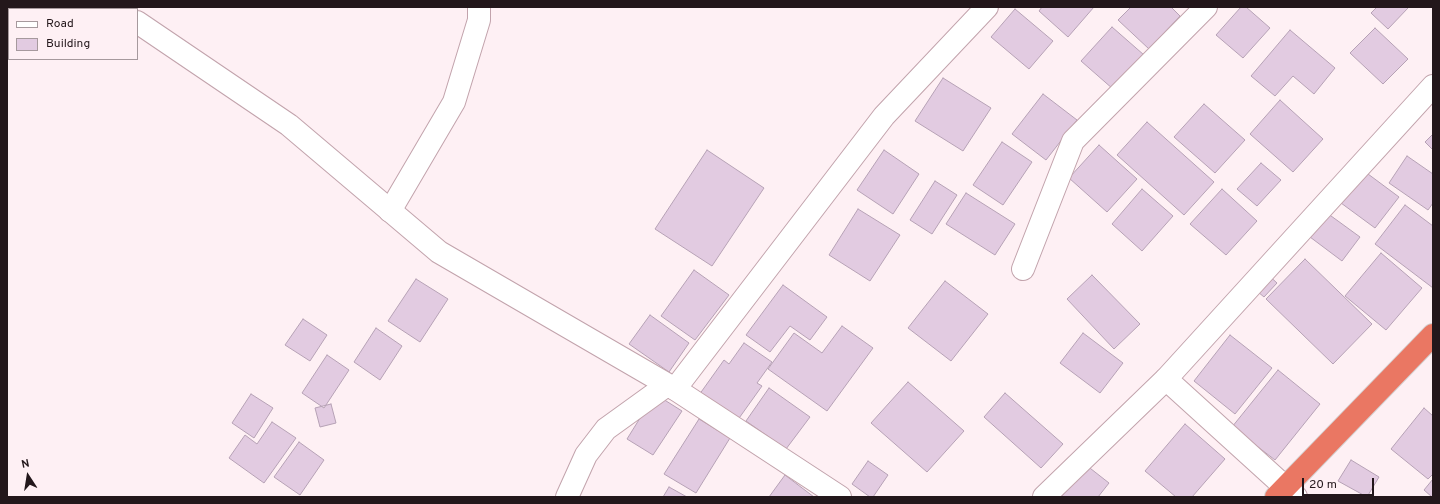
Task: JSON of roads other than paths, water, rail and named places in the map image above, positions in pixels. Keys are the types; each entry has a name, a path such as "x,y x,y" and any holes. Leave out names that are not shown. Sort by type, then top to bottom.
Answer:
{"highway":[{"path":"1286,494 1433,335"}],"street":[{"path":"390,211 454,102 479,20 479,7"},
{"path":"567,497 586,455 606,429 671,387 884,116 987,7"},
{"path":"1023,269 1073,141 1206,7"},
{"path":"138,23 289,125 439,252 671,387 840,497"},
{"path":"1044,497 1166,379 1433,86"},
{"path":"1166,379 1286,494"}]}
